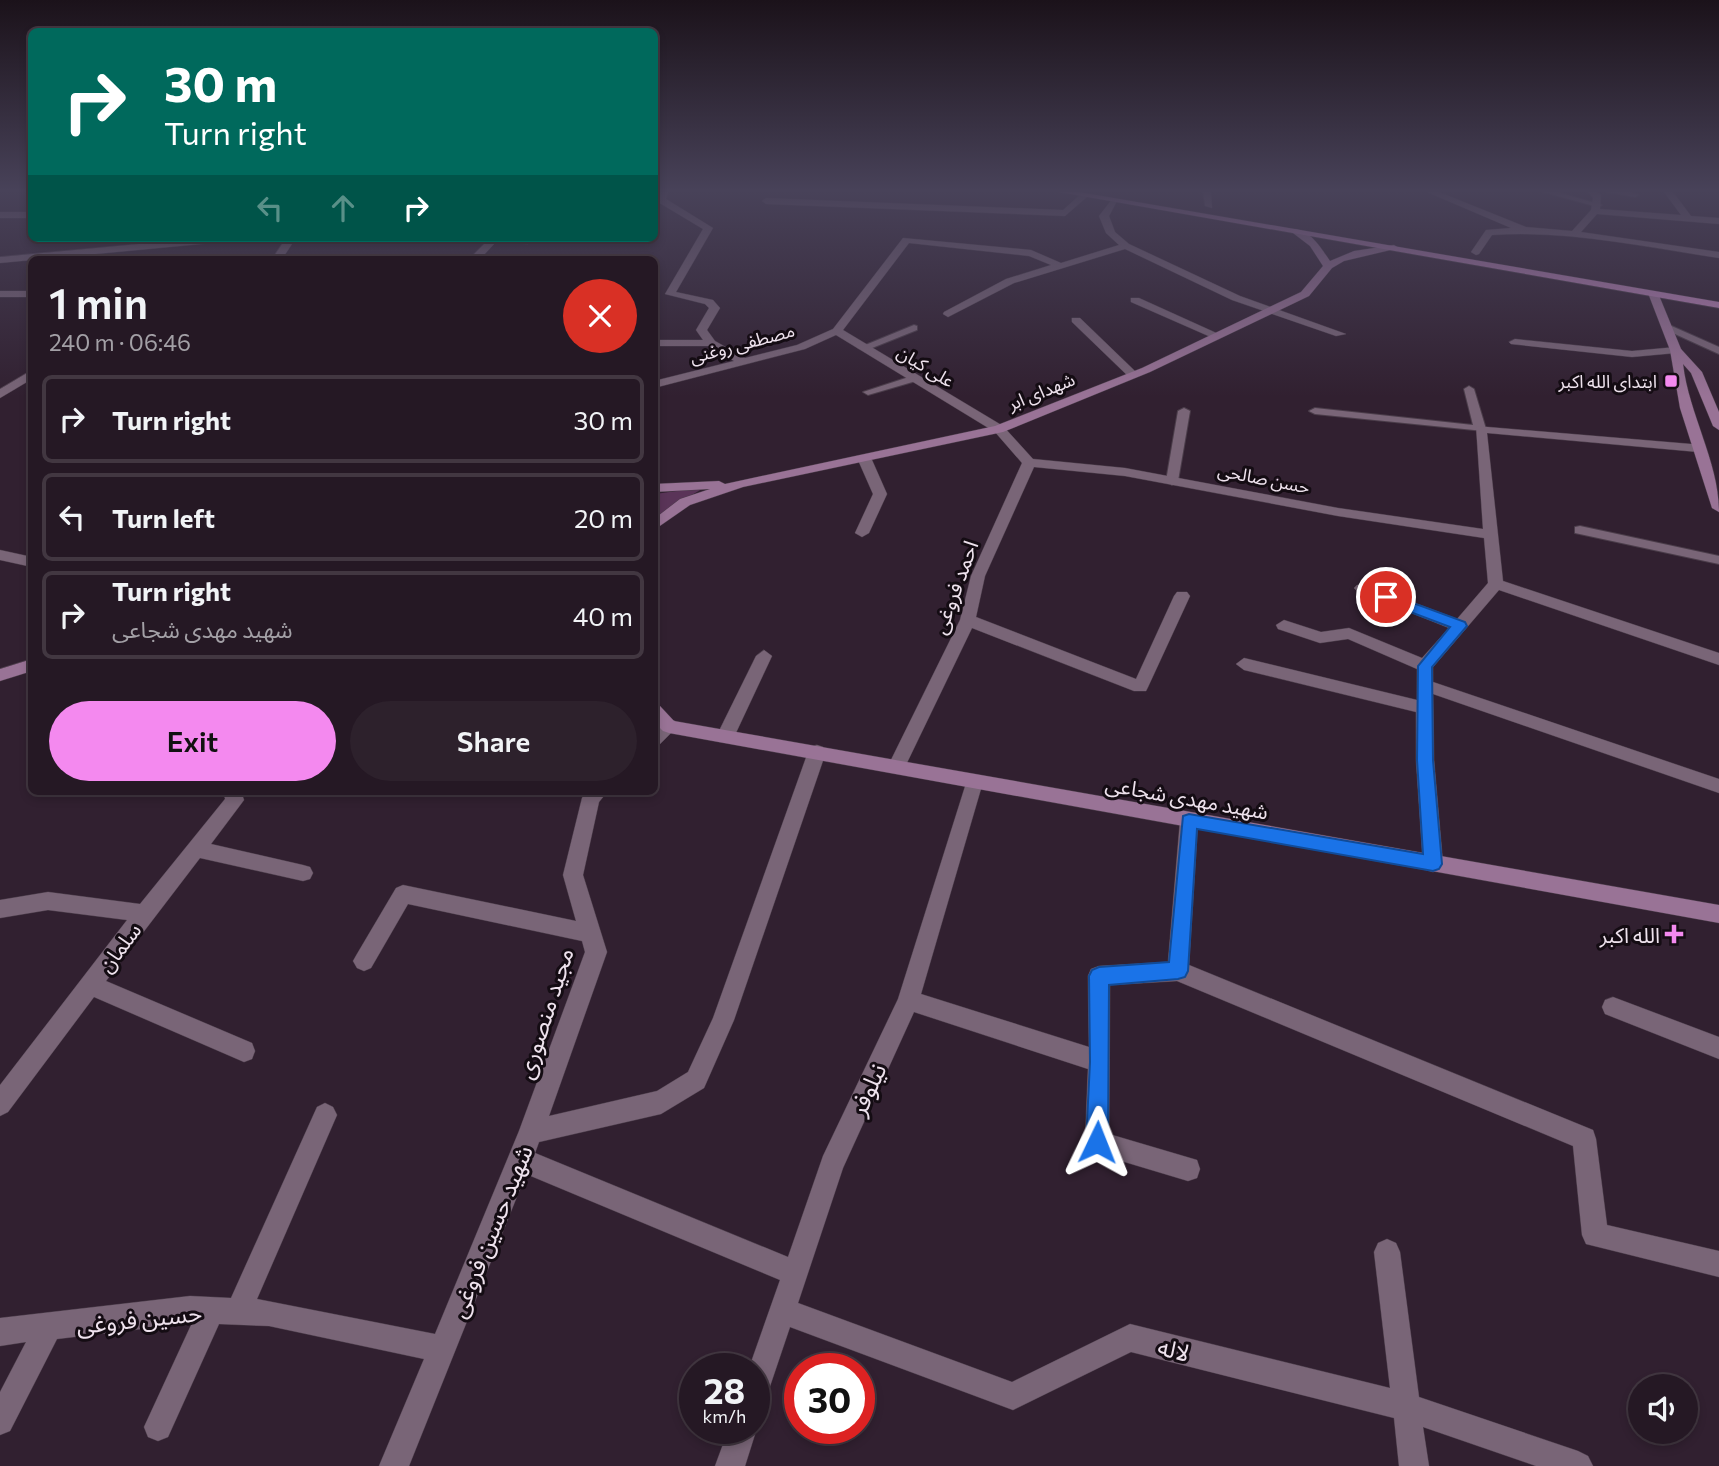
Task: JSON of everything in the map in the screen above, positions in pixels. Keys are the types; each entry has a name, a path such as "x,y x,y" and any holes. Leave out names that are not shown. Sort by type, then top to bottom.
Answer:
{"main road":[{"path":"1324,260 1328,266 1340,260"},
{"path":"1465,260 1719,305"},
{"path":"1525,260 1719,294"},
{"name":"شهدای ابر","path":"740,484 865,460 999,429 1133,375 1304,294 1328,266"},
{"path":"1653,293 1676,350 1696,372 1719,423"},
{"path":"1676,350 1676,366 1698,448 1719,508"},
{"path":"658,488 740,484"},
{"path":"658,523 685,502 740,484"},
{"path":"0,675 28,666"},
{"path":"658,714 669,726"},
{"name":"شهید مهدی شجاعی","path":"669,726 1719,914"}],"street":[{"path":"670,294 689,260"},
{"path":"837,331 891,260"},
{"path":"1048,260 1058,265"},
{"path":"948,314 1010,281 1074,260"},
{"path":"1158,260 1269,311 1307,321 1340,334"},
{"path":"658,293 709,302 715,308 701,330 710,343 744,362"},
{"path":"0,294 28,294"},
{"path":"1135,300 1217,336"},
{"path":"1076,320 1133,375"},
{"name":"علی کیان","path":"837,331 912,379 999,429"},
{"name":"مصطفی روغنی","path":"658,384 800,347 837,331"},
{"path":"1515,342 1632,354 1676,350"},
{"path":"658,343 710,343"},
{"path":"0,394 28,376"},
{"path":"0,380 19,382"},
{"path":"999,429 1029,463"},
{"path":"1433,864 1425,760 1425,666 1496,584 1480,429 1698,448"},
{"path":"862,533 880,494 865,460"},
{"name":"حسن صالحی","path":"1029,463 1125,472 1338,512 1491,535"},
{"name":"احمد فروغی","path":"897,766 968,620 978,576 1029,463"},
{"path":"0,555 28,561"},
{"path":"1496,584 1719,659"},
{"path":"1362,588 1460,626"},
{"path":"968,620 1140,687 1182,596"},
{"path":"1284,625 1320,638 1349,633 1425,666"},
{"path":"725,737 764,656"},
{"path":"1244,664 1425,708"},
{"path":"1425,685 1719,786"},
{"path":"658,736 669,726"},
{"name":"شهید حسین فروغی","path":"394,1466 531,1132 661,1102 696,1080 723,1020 817,752"},
{"name":"نیلوفر","path":"768,1353 832,1165 908,1000 974,782"},
{"name":"سلمان","path":"0,1104 144,913 235,800 233,795"},
{"name":"مجید منصوری","path":"531,1132 596,952 573,875 591,798 594,795"},
{"path":"1178,971 1189,821"},
{"path":"196,849 303,873"},
{"path":"364,961 403,894 590,933"},
{"path":"0,909 48,901 144,913"},
{"path":"1188,1170 1097,1142 1099,976 1178,971 1584,1139 1595,1236 1719,1264"},
{"path":"90,985 244,1051"},
{"path":"908,1000 1100,1062"},
{"path":"1614,1007 1719,1048"},
{"path":"158,1427 225,1311 325,1115"},
{"path":"520,1159 794,1273"},
{"path":"1387,1252 1414,1466"},
{"name":"حسین فروغی","path":"0,1332 190,1309 268,1313 442,1349"},
{"name":"لاله","path":"782,1311 1013,1396 1130,1338 1408,1407 1578,1466"},
{"path":"0,1421 48,1328"},
{"path":"734,1465 739,1444"}],"lane":[{"path":"863,348 914,327"},
{"path":"1667,327 1719,351"},
{"path":"868,392 912,379"},
{"path":"1315,411 1480,429 1469,389"},
{"path":"1172,481 1184,411"},
{"path":"1580,530 1719,560"}],"shaded area":[{"path":"705,487 659,515 658,494"}],"place":[{"name":"ابتدای الله اکبر","path":"1671,381"},
{"name":"الله اکبر","path":"1674,934"}],"route":[{"path":"1097,1142 1099,976 1178,971 1189,821 1433,864 1425,760 1425,666 1460,626 1386,597"}]}
